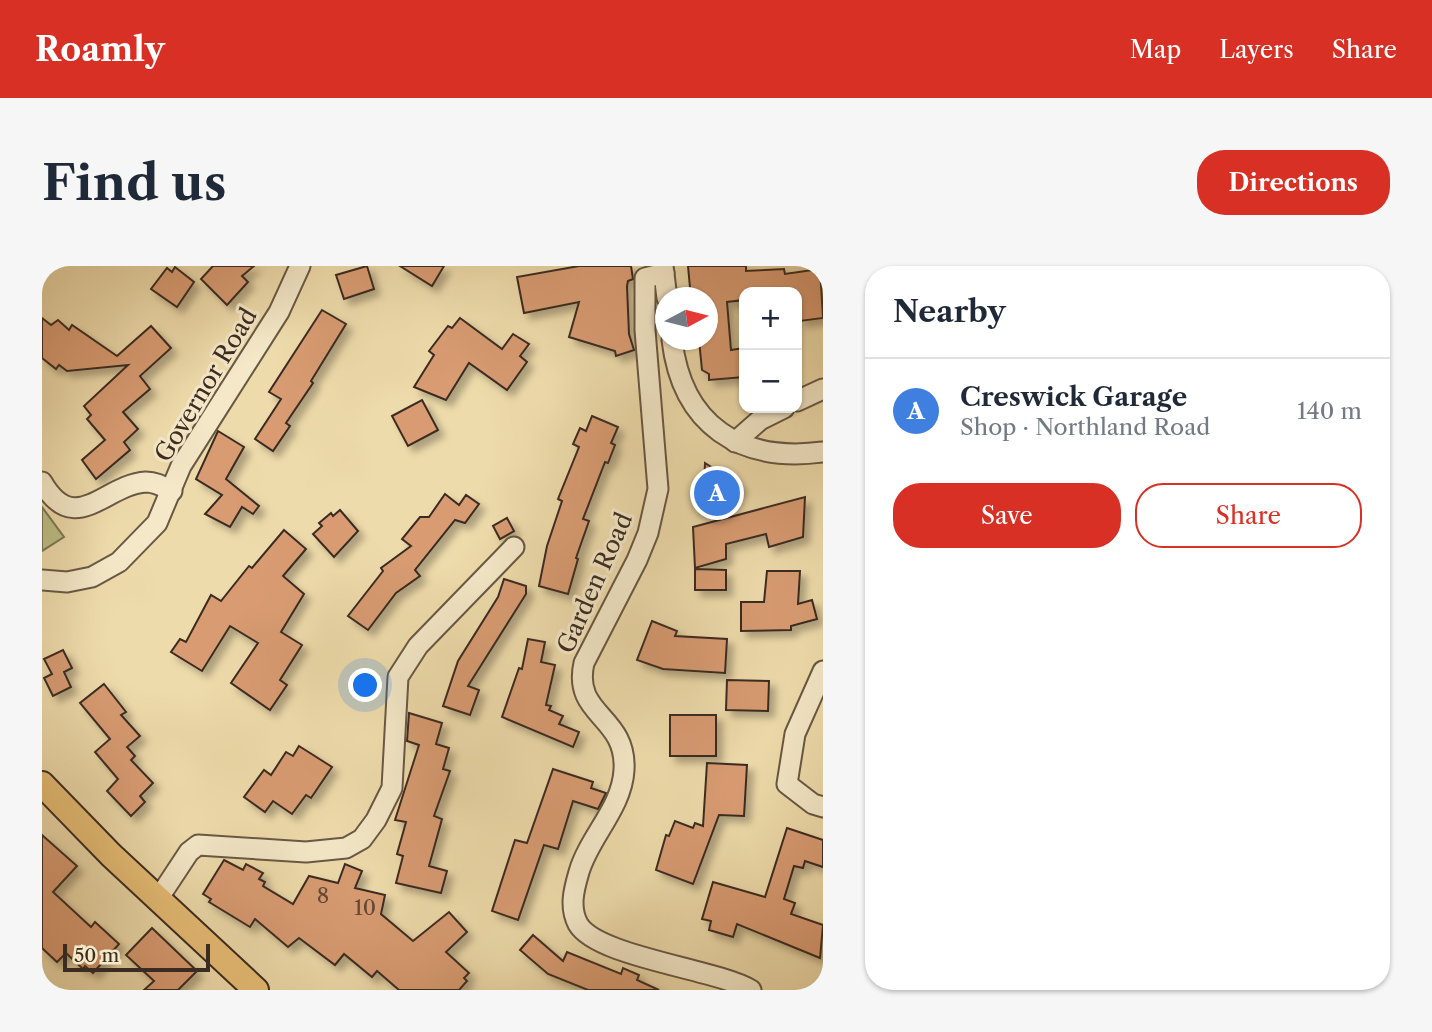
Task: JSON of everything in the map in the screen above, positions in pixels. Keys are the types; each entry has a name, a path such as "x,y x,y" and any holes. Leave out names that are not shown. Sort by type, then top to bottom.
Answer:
{"main road":[{"path":"42,785 256,990"}],"street":[{"name":"Governor Road","path":"42,580 80,581 119,562 157,523 187,457 279,312 300,266"},
{"name":"Garden Road","path":"663,270 645,278 645,330 658,489 648,533 584,663 581,676 582,692 618,736 625,752 624,781 580,869 572,903 579,926 598,938 641,958 709,975 751,990"},
{"path":"674,350 680,380 689,399 705,420 735,442 773,455 823,453"},
{"path":"802,399 823,389"},
{"path":"735,442 760,421 775,413"},
{"path":"42,482 56,501 75,508 96,503 143,483 157,484 172,491"},
{"path":"158,899 198,845 306,852 346,848 362,839 376,820 392,788 398,677 418,646 514,547"},
{"path":"823,671 795,734 787,784 813,804 823,807"}],"green space":[{"path":"42,507 64,537 42,551"}],"building":[{"path":"213,266 254,266 242,276 248,282 227,305 201,279"},
{"path":"367,266 374,289 344,299 336,275"},
{"path":"400,266 444,266 432,286"},
{"path":"579,266 631,266 633,279 628,281 627,286 629,334 634,350 616,356 615,351 569,337 579,302 524,313 517,277"},
{"path":"688,266 746,266 746,271 784,269 785,274 820,269 823,318 802,321 802,287 739,287 739,301 727,302 731,350 739,349 739,377 709,380 709,374 702,370 700,350 718,350 718,287 690,287"},
{"path":"175,267 194,282 177,307 151,289 167,268 172,272"},
{"path":"322,310 346,324 311,381 313,383 286,423 290,426 273,451 255,439 281,399 269,392"},
{"path":"42,318 51,325 58,320 69,330 72,325 117,356 151,326 171,348 140,376 150,389 123,412 138,429 124,442 130,450 96,479 82,460 105,440 87,419 91,415 84,406 128,365 67,371 59,365 56,369 42,358"},
{"path":"460,318 502,349 513,334 529,344 520,356 527,362 507,390 469,363 446,400 414,387 434,355 429,351 448,326 452,328"},
{"path":"422,400 438,430 408,446 392,416"},
{"path":"592,416 618,427 611,443 615,445 608,463 605,462 583,519 589,521 576,558 578,559 568,594 539,586 547,546 562,501 558,499 579,447 573,444 580,428 586,431"},
{"path":"218,431 244,447 226,479 259,506 253,514 242,507 230,527 205,514 222,495 196,479"},
{"path":"705,463 741,486 713,510 697,505 704,487"},
{"path":"445,494 459,505 466,495 479,504 465,523 455,520 415,570 420,576 396,593 368,630 348,616 383,571 381,568 411,546 402,539 420,517 429,517"},
{"path":"805,497 803,537 769,547 766,534 726,544 726,559 695,568 693,527"},
{"path":"340,510 358,531 334,557 313,534 322,526 319,523 331,513 333,516"},
{"path":"507,518 514,531 500,539 493,526"},
{"path":"284,530 306,549 283,576 304,594 281,632 302,645 280,680 287,685 270,710 231,683 258,643 230,626 202,671 171,652 180,639 186,642 211,595 221,601 249,566 252,568"},
{"path":"695,569 726,570 726,590 695,590"},
{"path":"767,571 800,571 798,604 812,600 817,619 791,626 791,630 741,631 741,602 764,602"},
{"path":"504,579 526,586 526,594 468,686 479,690 470,715 443,706 458,661 498,597"},
{"path":"652,621 677,631 675,636 727,639 725,673 663,669 637,660"},
{"path":"528,639 545,642 541,662 555,665 546,705 551,706 549,710 563,716 559,724 579,732 573,747 502,717 519,668 522,669"},
{"path":"63,650 72,668 64,672 71,687 53,696 44,678 52,674 44,659"},
{"path":"727,680 769,681 768,711 726,710"},
{"path":"104,684 126,712 121,715 140,736 127,747 135,756 131,760 153,783 140,796 145,802 131,816 107,791 118,779 95,752 110,739 80,703"},
{"path":"409,713 442,723 436,744 449,748 443,769 450,771 434,816 442,819 429,866 447,871 441,893 396,883 403,856 397,854 406,822 395,820 419,745 407,741"},
{"path":"670,715 716,715 716,756 670,756"},
{"path":"299,746 332,767 311,798 306,795 292,814 273,801 265,812 244,797 264,770 271,775 286,752 293,756"},
{"path":"707,763 747,765 744,816 719,815 693,884 656,870 666,835 669,836 675,821 693,828 695,823 703,826"},
{"path":"553,769 593,782 591,788 606,793 598,809 573,801 558,849 544,845 518,920 492,911 515,840 527,843"},
{"path":"787,828 823,840 823,867 805,861 803,868 794,866 784,899 795,903 791,914 823,925 820,958 737,924 733,937 709,930 711,921 702,919 713,882 765,897"},
{"path":"42,835 77,866 53,892 91,927 95,922 119,944 93,973 85,966 83,969 66,953 57,962 42,948"},
{"path":"224,860 243,870 246,864 263,873 259,879 265,882 263,886 293,904 309,876 338,883 345,864 362,871 355,888 385,895 381,914 413,941 449,912 467,932 446,952 469,973 464,978 467,981 459,990 399,990 377,971 372,977 344,954 335,965 299,938 288,947 255,919 250,927 209,902 211,899 203,894"},
{"path":"152,928 197,971 178,990 144,990 154,981 126,955"},
{"path":"533,935 563,961 567,952 621,974 623,968 639,975 637,980 659,990 588,990 548,974 520,950"}],"place":[{"name":"Creswick Garage","path":"717,493"}]}
